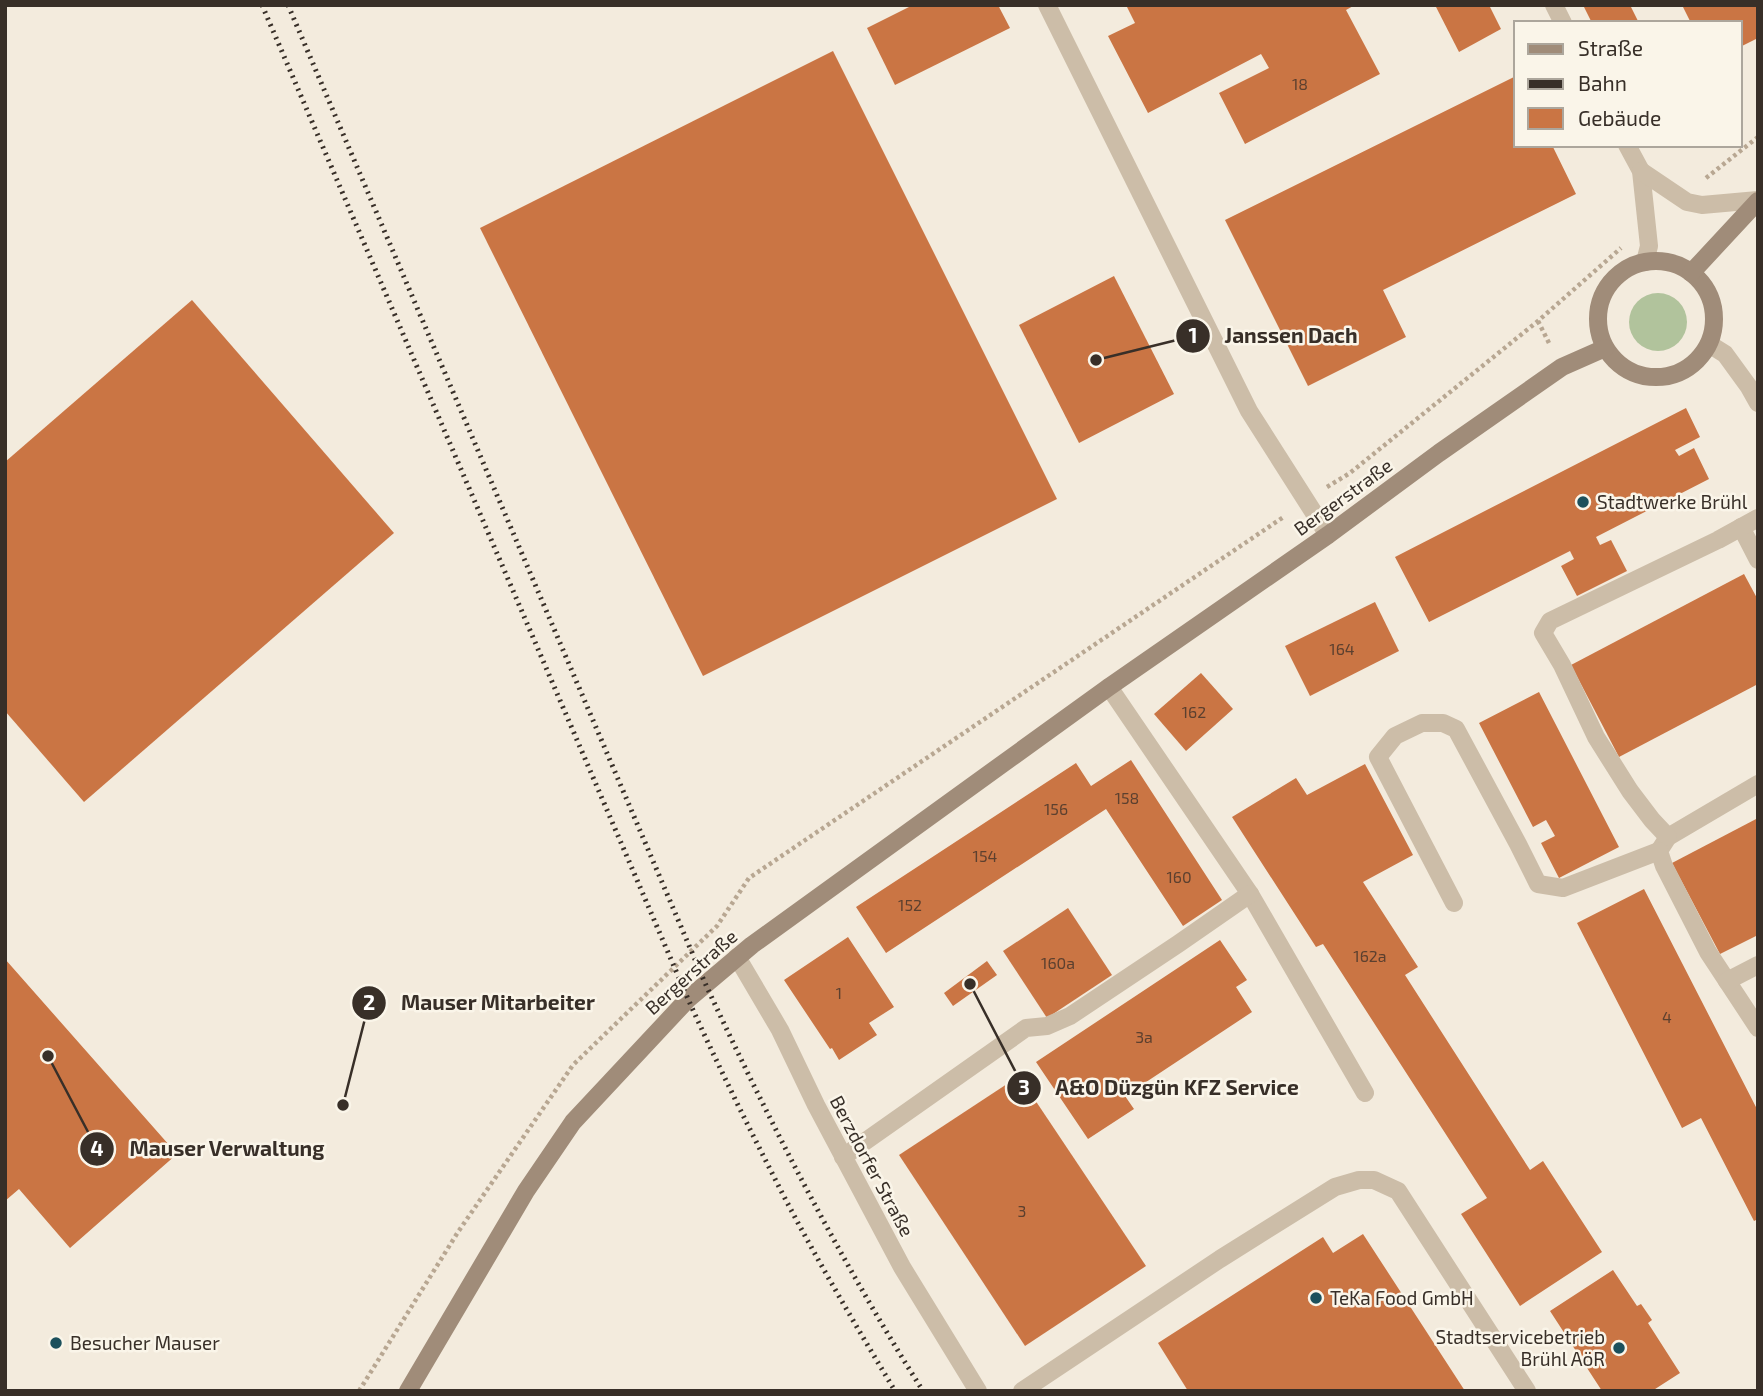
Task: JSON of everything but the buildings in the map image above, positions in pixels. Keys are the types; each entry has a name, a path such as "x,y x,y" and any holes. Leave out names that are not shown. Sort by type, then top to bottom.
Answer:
{"street":[{"path":"1047,5 1249,411 1328,535"},
{"path":"1553,5 1562,21"},
{"path":"1628,147 1641,171 1649,246 1644,262"},
{"path":"1641,171 1687,202 1702,205 1758,201"},
{"path":"1691,273 1758,201"},
{"path":"1661,261 1677,265 1691,273 1702,284 1714,313 1709,344 1697,361 1679,373 1658,378 1637,375 1619,364 1605,348 1598,327 1599,305 1608,285 1624,270 1644,262 1661,261"},
{"path":"1709,344 1725,354 1758,403"},
{"name":"Bergerstraße","path":"408,1391 526,1191 573,1122 688,999 737,957 1109,687 1328,535 1562,367 1605,348"},
{"path":"1758,518 1550,621 1543,633 1562,665 1596,737 1652,820 1663,844 1664,866 1708,952 1758,1028"},
{"path":"1741,527 1758,560"},
{"path":"1109,687 1250,894 1365,1093"},
{"path":"1454,903 1378,757 1395,736 1422,723 1443,723 1456,729 1538,884 1563,888 1663,844 1758,783"},
{"path":"843,1157 1026,1028 1047,1026 1070,1016 1250,894"},
{"name":"Berzdorfer Straße","path":"737,957 780,1030 843,1157 902,1267 978,1391"},
{"path":"1727,981 1758,965"},
{"path":"1022,1391 1335,1186 1359,1180 1374,1180 1398,1191 1527,1391"}],"green space":[{"path":"1658,293 1674,298 1682,306 1687,322 1682,338 1674,346 1658,351 1642,346 1634,338 1629,322 1634,306 1642,298"}],"railway":[{"path":"262,5 698,1021 788,1204 895,1391"},
{"path":"288,5 705,983 807,1190 863,1292 923,1391"}],"place":[{"name":"Janssen Dach","path":"1096,360"},
{"name":"Stadtwerke Brühl","path":"1583,502"},
{"name":"A&O Düzgün KFZ Service","path":"970,984"},
{"name":"Mauser Verwaltung","path":"48,1056"},
{"name":"Mauser Mitarbeiter","path":"343,1105"},
{"name":"TeKa Food GmbH","path":"1316,1298"},
{"name":"Besucher Mauser","path":"56,1343"},
{"name":"Stadtservicebetrieb Brühl AöR","path":"1619,1348"}]}
